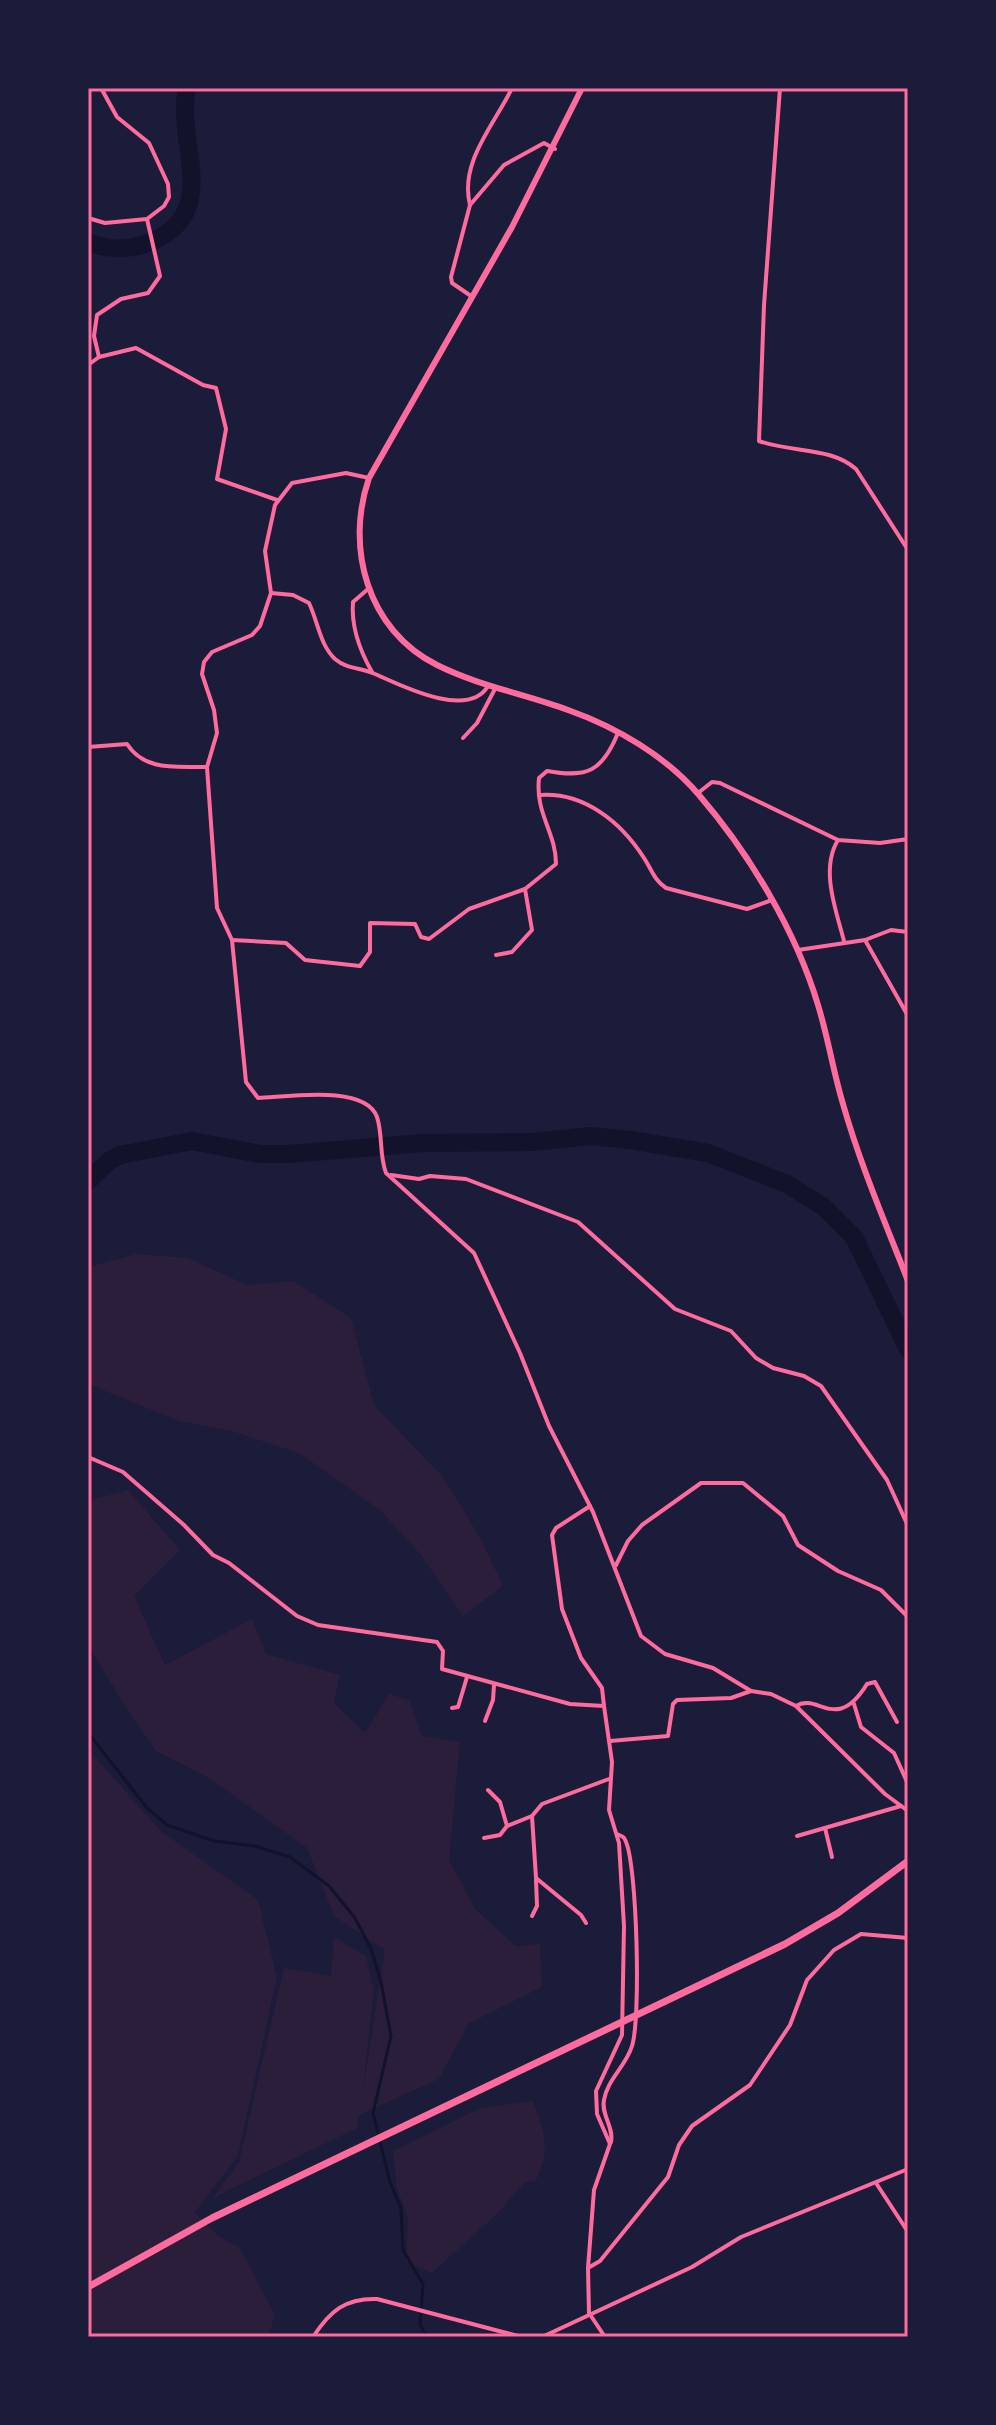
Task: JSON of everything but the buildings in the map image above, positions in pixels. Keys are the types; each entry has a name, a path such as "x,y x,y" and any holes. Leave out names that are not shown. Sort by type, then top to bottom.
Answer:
{"highway":[{"path":"88,2287 212,2218 785,1944 838,1913 908,1861"}],"main road":[{"path":"582,88 555,149 369,478 362,497 358,543 368,589 405,643 433,663 570,711 618,733 666,764 698,793 772,900 798,950 818,1005 843,1105 908,1281"}],"street":[{"path":"88,218 105,223 147,219 164,206 169,197 168,184 149,143 117,117 101,88"},
{"path":"470,205 468,197 475,152 512,88"},
{"path":"780,88 764,305 759,441 793,451 832,453 846,460 856,469 908,550"},
{"path":"471,296 452,283 451,277 470,205 504,165 544,143 555,149"},
{"path":"99,357 94,336 97,315 121,299 148,293 156,286 160,276 147,219"},
{"path":"88,365 99,357 136,348 203,385 216,388 226,429 217,479 277,500"},
{"path":"369,478 346,473 292,483 277,500 265,551 271,593 260,626 252,635 212,652 204,662 202,674 214,710 217,733 207,767 217,908 232,940 238,1028 246,1082 258,1098 356,1098 371,1108 377,1121 383,1167 474,1253 520,1353 549,1426 590,1506 632,1620 652,1647 713,1668 751,1691 771,1694 796,1706 908,1811"},
{"path":"368,589 353,602 352,614 357,640 372,672"},
{"path":"271,593 303,598 309,603 326,648 347,668 372,672 431,698 472,698 492,686"},
{"path":"463,738 477,723 492,686"},
{"path":"232,940 286,943 305,960 360,966 370,952 370,923 415,924 421,937 429,939 469,909 525,889 556,864 554,844 541,815 539,778 544,772 568,775 586,773 603,760 618,733"},
{"path":"88,747 127,744 134,756 152,765 207,767"},
{"path":"698,793 712,782 720,783 838,840 868,843 908,839"},
{"path":"540,795 568,797 604,815 642,855 658,883 666,888 747,909 772,900"},
{"path":"838,840 831,853 831,874 844,941"},
{"path":"496,955 512,952 532,930 525,889"},
{"path":"798,950 865,940 891,930 908,932"},
{"path":"865,940 908,1016"},
{"path":"389,1175 419,1179 430,1176 466,1179 578,1222 675,1309 720,1325 731,1331 756,1358 821,1386 887,1480 908,1526"},
{"path":"88,1457 123,1472 213,1555 229,1563 297,1616 318,1625 437,1642 443,1651 442,1669 570,1704 604,1706"},
{"path":"615,1567 628,1541 642,1525 701,1483 743,1483 783,1516 798,1545 838,1571 881,1590 908,1617"},
{"path":"590,1506 556,1528 552,1535 562,1609 581,1658 602,1688 610,1741 609,1810 616,1834 623,1898 622,2035 596,2091 597,2114 610,2144"},
{"path":"452,1708 458,1707 467,1677"},
{"path":"796,1706 802,1703 832,1709 854,1704 867,1684 875,1682 897,1722"},
{"path":"485,1721 493,1700 494,1684"},
{"path":"610,1741 668,1736 673,1704 677,1700 731,1698 751,1691"},
{"path":"854,1704 861,1727 894,1753 908,1784"},
{"path":"484,1838 500,1835 507,1826 532,1816 542,1804 609,1779"},
{"path":"488,1790 500,1802 507,1826"},
{"path":"797,1836 901,1806"},
{"path":"532,1816 537,1906 532,1916"},
{"path":"825,1828 832,1857"},
{"path":"605,2337 589,2313 588,2268 594,2190 612,2132 603,2105 606,2091 632,2046 634,2017 633,1894 627,1843 616,1834"},
{"path":"536,1878 581,1915 586,1923"},
{"path":"588,2268 600,2261 668,2177 679,2145 692,2126 750,2085 790,2025 807,1980 834,1950 861,1934 908,1938"},
{"path":"313,2337 327,2316 343,2304 359,2299 377,2299 518,2336 541,2337 692,2267 741,2237 908,2169"},
{"path":"876,2183 908,2232"}],"shaded area":[{"path":"136,1254 188,1258 247,1285 293,1281 351,1318 374,1405 442,1476 480,1537 503,1586 463,1616 420,1554 381,1511 299,1453 231,1431 179,1421 88,1384 88,1267"},
{"path":"128,1490 180,1550 134,1596 165,1665 252,1619 266,1654 340,1675 334,1703 365,1733 389,1694 409,1700 422,1736 460,1742 449,1860 475,1909 516,1946 540,1944 542,1987 468,2024 439,2079 359,2115 357,2128 213,2198 239,2162 284,1968 331,1976 334,1937 366,1956 374,1990 363,2090 385,1950 334,1916 307,1848 209,1778 156,1751 88,1645 88,1501"},
{"path":"88,1749 162,1832 258,1900 277,1977 238,2156 195,2212 217,2235 240,2248 275,2315 268,2337 97,2337 88,2325"},
{"path":"533,2101 545,2141 544,2159 536,2180 524,2183 497,2214 432,2273 406,2262 408,2219 397,2188 393,2151 481,2108"}],"waterway":[{"path":"88,242 113,248 147,243 175,227 186,211 191,193 185,109 187,88"},
{"path":"88,1181 120,1155 192,1141 260,1154 288,1154 423,1143 533,1142 590,1136 708,1153 787,1184 824,1207 854,1237 908,1349"},
{"path":"88,1733 147,1808 167,1825 214,1841 255,1846 290,1857 329,1886 355,1918 371,1949 391,2036 373,2113 390,2182 401,2208 403,2250 423,2284 420,2325 428,2337"}]}
